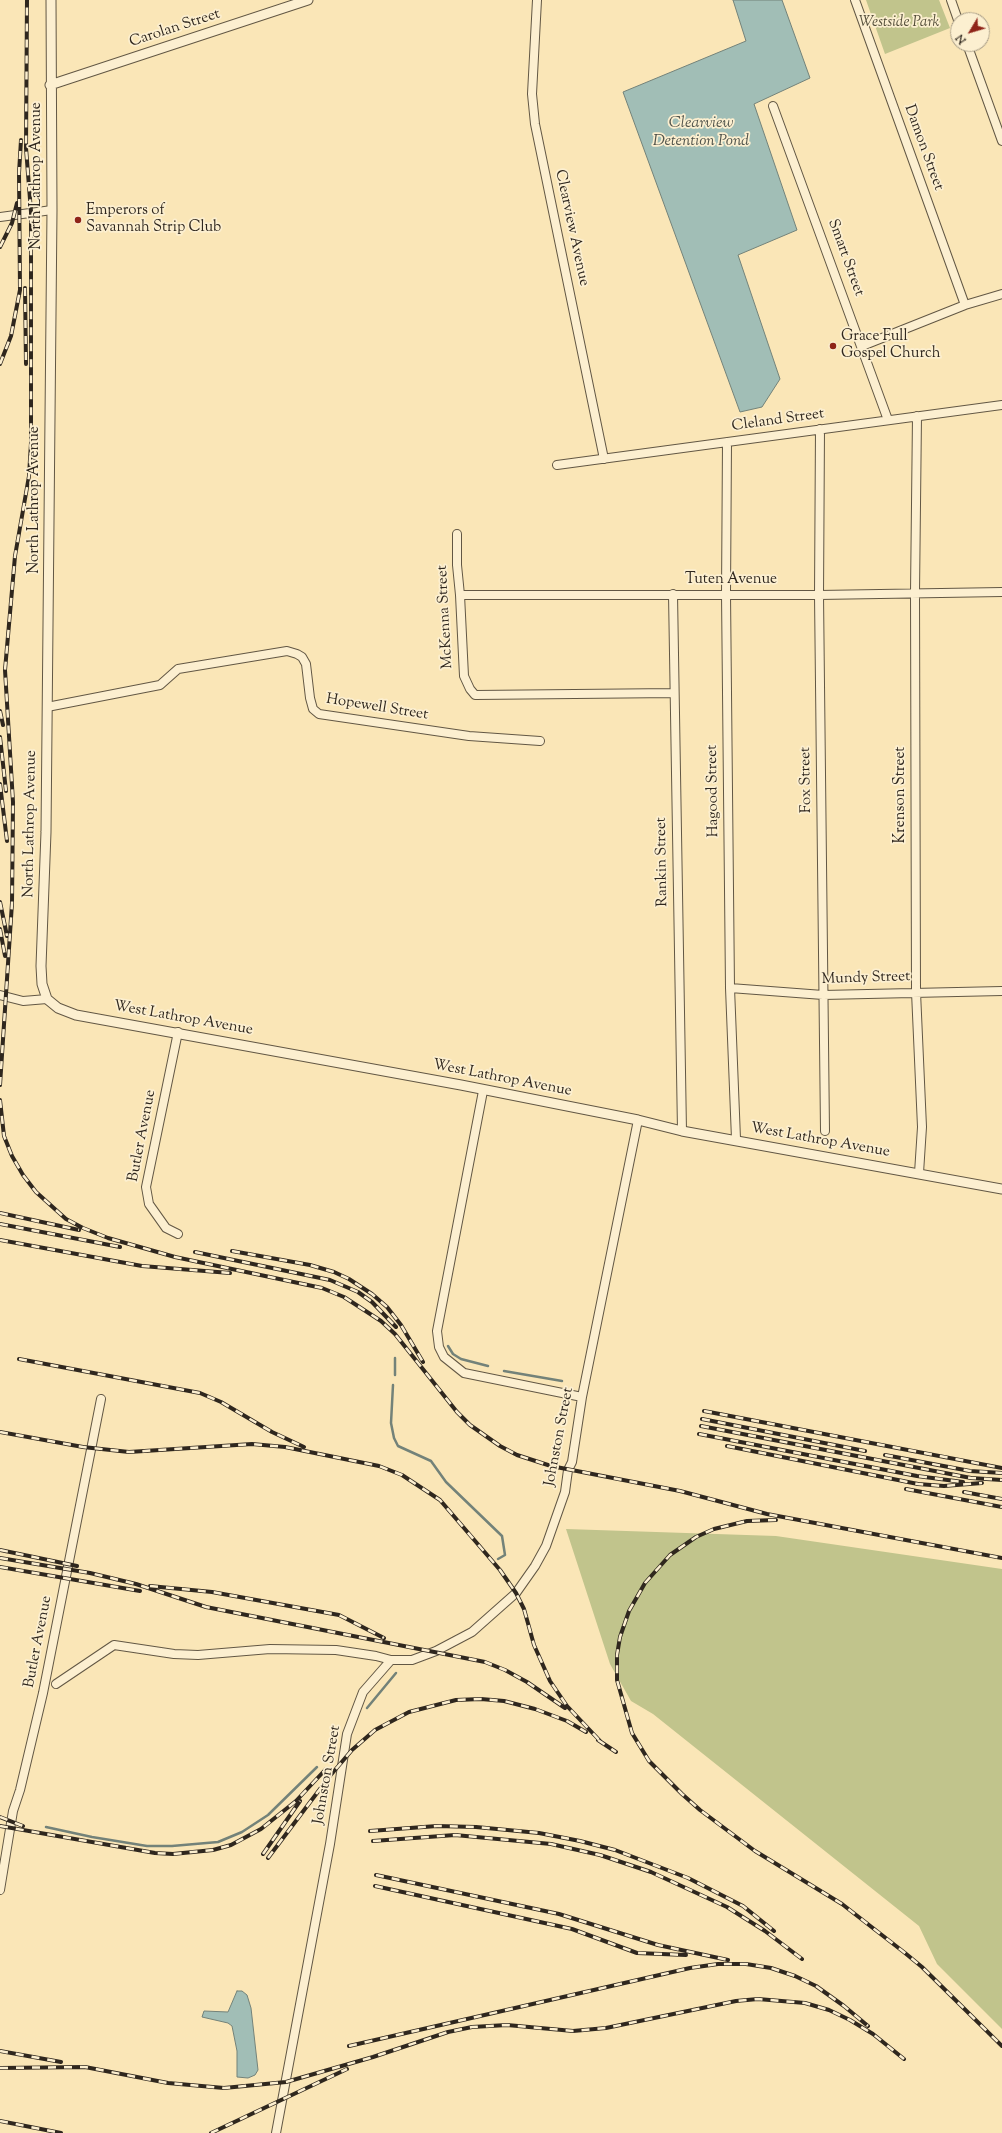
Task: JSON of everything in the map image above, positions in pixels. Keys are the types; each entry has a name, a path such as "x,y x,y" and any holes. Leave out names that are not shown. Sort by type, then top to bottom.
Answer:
{"street":[{"name":"North Lathrop Avenue","path":"47,999 42,984 41,966 46,832 52,210 50,84 51,0"},
{"name":"Carolan Street","path":"50,84 308,0"},
{"name":"Clearview Avenue","path":"537,0 532,94 535,124 604,459"},
{"name":"Damon Street","path":"854,0 965,305"},
{"path":"951,0 955,12"},
{"path":"970,52 1002,141"},
{"name":"Smart Street","path":"773,106 888,420"},
{"path":"0,217 52,210"},
{"path":"862,346 965,305 1002,294"},
{"name":"Cleland Street","path":"557,465 1002,405"},
{"name":"Krenson Street","path":"917,416 915,592 916,992 922,1127 919,1173"},
{"name":"Fox Street","path":"820,430 819,594 825,1131"},
{"name":"Hagood Street","path":"727,442 726,594 730,988 736,1139"},
{"name":"McKenna Street","path":"457,534 456,564 460,595 464,676 470,689 475,695 674,693"},
{"name":"Tuten Avenue","path":"460,595 1002,592"},
{"name":"Rankin Street","path":"672,594 682,1131"},
{"name":"Hopewell Street","path":"47,707 160,685 178,669 287,651 302,657 306,664 310,698 313,709 319,714 469,736 540,741"},
{"name":"Mundy Street","path":"730,988 823,996 916,992 1002,991"},
{"path":"0,995 23,1001 47,999"},
{"name":"West Lathrop Avenue","path":"47,999 58,1008 76,1015 178,1032 638,1120 682,1131 736,1139 1002,1189"},
{"name":"Butler Avenue","path":"178,1032 146,1187 149,1204 166,1228 178,1234"},
{"path":"483,1091 437,1331 439,1346 444,1357 464,1373 582,1397"},
{"name":"Johnston Street","path":"276,2133 336,1807 347,1734 363,1692 391,1660 412,1660 418,1658 453,1643 472,1632 500,1608 527,1577 546,1546 565,1492 568,1470 572,1462 582,1397 638,1120"},
{"name":"Butler Avenue","path":"0,1890 9,1828 43,1693 101,1399"},
{"path":"56,1684 114,1645 174,1654 198,1655 270,1650 336,1650 376,1656 391,1660"}],"green space":[{"name":"Westside Park","path":"866,0 939,0 950,28 885,54"},
{"path":"566,1529 776,1536 1002,1569 1002,2029 937,1964 919,1926 653,1714 631,1701 610,1664"}],"water":[{"name":"Clearview Detention Pond","path":"733,0 782,0 810,78 754,104 797,230 738,255 780,379 762,407 740,412 623,92 746,41"},
{"path":"237,1991 242,1991 247,1995 251,2008 258,2070 255,2075 248,2078 237,2077 237,2051 232,2026 228,2023 202,2017 204,2011 228,2012"}],"waterway":[{"path":"448,1346 453,1354 461,1359 488,1366"},
{"path":"395,1358 395,1375"},
{"path":"504,1371 562,1381"},
{"path":"393,1385 391,1423 394,1438 398,1446 431,1461 446,1482 502,1536 505,1555 498,1559"},
{"path":"367,1708 396,1673"},
{"path":"46,1827 92,1837 147,1846 172,1846 218,1842 242,1832 268,1815 317,1767"}],"railway":[{"path":"0,1085 12,903 13,802 5,670 15,556 29,476 31,443 31,212 26,148 27,0"},
{"path":"0,364 11,336 20,290 19,173 21,140"},
{"path":"0,247 12,223 17,203"},
{"path":"25,288 26,364"},
{"path":"0,711 3,725"},
{"path":"0,737 6,791"},
{"path":"0,784 7,841"},
{"path":"0,902 7,936"},
{"path":"0,929 5,956"},
{"path":"0,1100 4,1136 12,1156 23,1175 36,1192 66,1219 108,1238 175,1257 322,1288 344,1297 381,1321 395,1334 457,1412 470,1425 500,1446 517,1455 551,1466 680,1491 767,1514 1002,1558"},
{"path":"0,1213 79,1230"},
{"path":"0,1224 120,1247"},
{"path":"0,1240 142,1266 230,1273"},
{"path":"232,1251 310,1265 334,1272 349,1279 372,1294 387,1307 401,1325 423,1362"},
{"path":"195,1252 330,1280 358,1292 372,1302 396,1327"},
{"path":"19,1359 200,1393 221,1402 272,1432 304,1447"},
{"path":"704,1411 1002,1468"},
{"path":"702,1419 865,1451"},
{"path":"701,1426 971,1478 1002,1480"},
{"path":"0,1432 83,1447 129,1452 252,1444 285,1447 379,1466 402,1475 440,1500 500,1570 516,1593 524,1609 534,1645 550,1681 567,1706 602,1743"},
{"path":"699,1434 917,1476 963,1482"},
{"path":"727,1446 918,1484 944,1486 982,1483"},
{"path":"885,1455 970,1471 1002,1473"},
{"path":"906,1489 1002,1507"},
{"path":"964,1492 1002,1499"},
{"path":"776,1520 747,1521 714,1529 696,1537 670,1555 645,1583 629,1611 620,1637 617,1655 617,1680 632,1733 649,1761 700,1810 755,1851 842,1904 905,1953 922,1967 1002,2046"},
{"path":"0,1550 77,1566"},
{"path":"0,1558 90,1573 136,1584 206,1607 485,1662 505,1670 527,1682 565,1708"},
{"path":"0,1567 140,1591"},
{"path":"150,1586 212,1592 339,1615 384,1638"},
{"path":"268,1858 329,1777 352,1750 375,1730 409,1712 456,1700 481,1699 504,1701 535,1709 567,1721 586,1732"},
{"path":"598,1740 616,1752"},
{"path":"0,1826 155,1853 173,1854 213,1850 231,1845 261,1829 296,1801 326,1769"},
{"path":"263,1854 300,1801"},
{"path":"0,1817 23,1826"},
{"path":"370,1831 437,1826 476,1827 539,1833 580,1841 615,1850 688,1878 743,1906 774,1931"},
{"path":"373,1841 455,1835 551,1844 600,1855 651,1872 727,1907 765,1931 802,1959"},
{"path":"376,1875 559,1914 658,1945 728,1960"},
{"path":"375,1886 572,1929 637,1953 686,1955"},
{"path":"349,2046 690,1968 718,1964 746,1964 771,1968 795,1976 816,1986 844,2006 868,2026"},
{"path":"0,2068 85,2067 168,2083 224,2088 286,2082 373,2057 448,2032 472,2027 507,2025 573,2031 606,2028 736,2001 758,1999 805,2003 829,2010 850,2020 873,2034 904,2059"},
{"path":"0,2051 61,2062"},
{"path":"211,2133 347,2069"},
{"path":"0,2121 61,2133"}],"place":[{"name":"Emperors of Savannah Strip Club","path":"78,220"},
{"name":"Grace Full Gospel Church","path":"833,346"}]}
